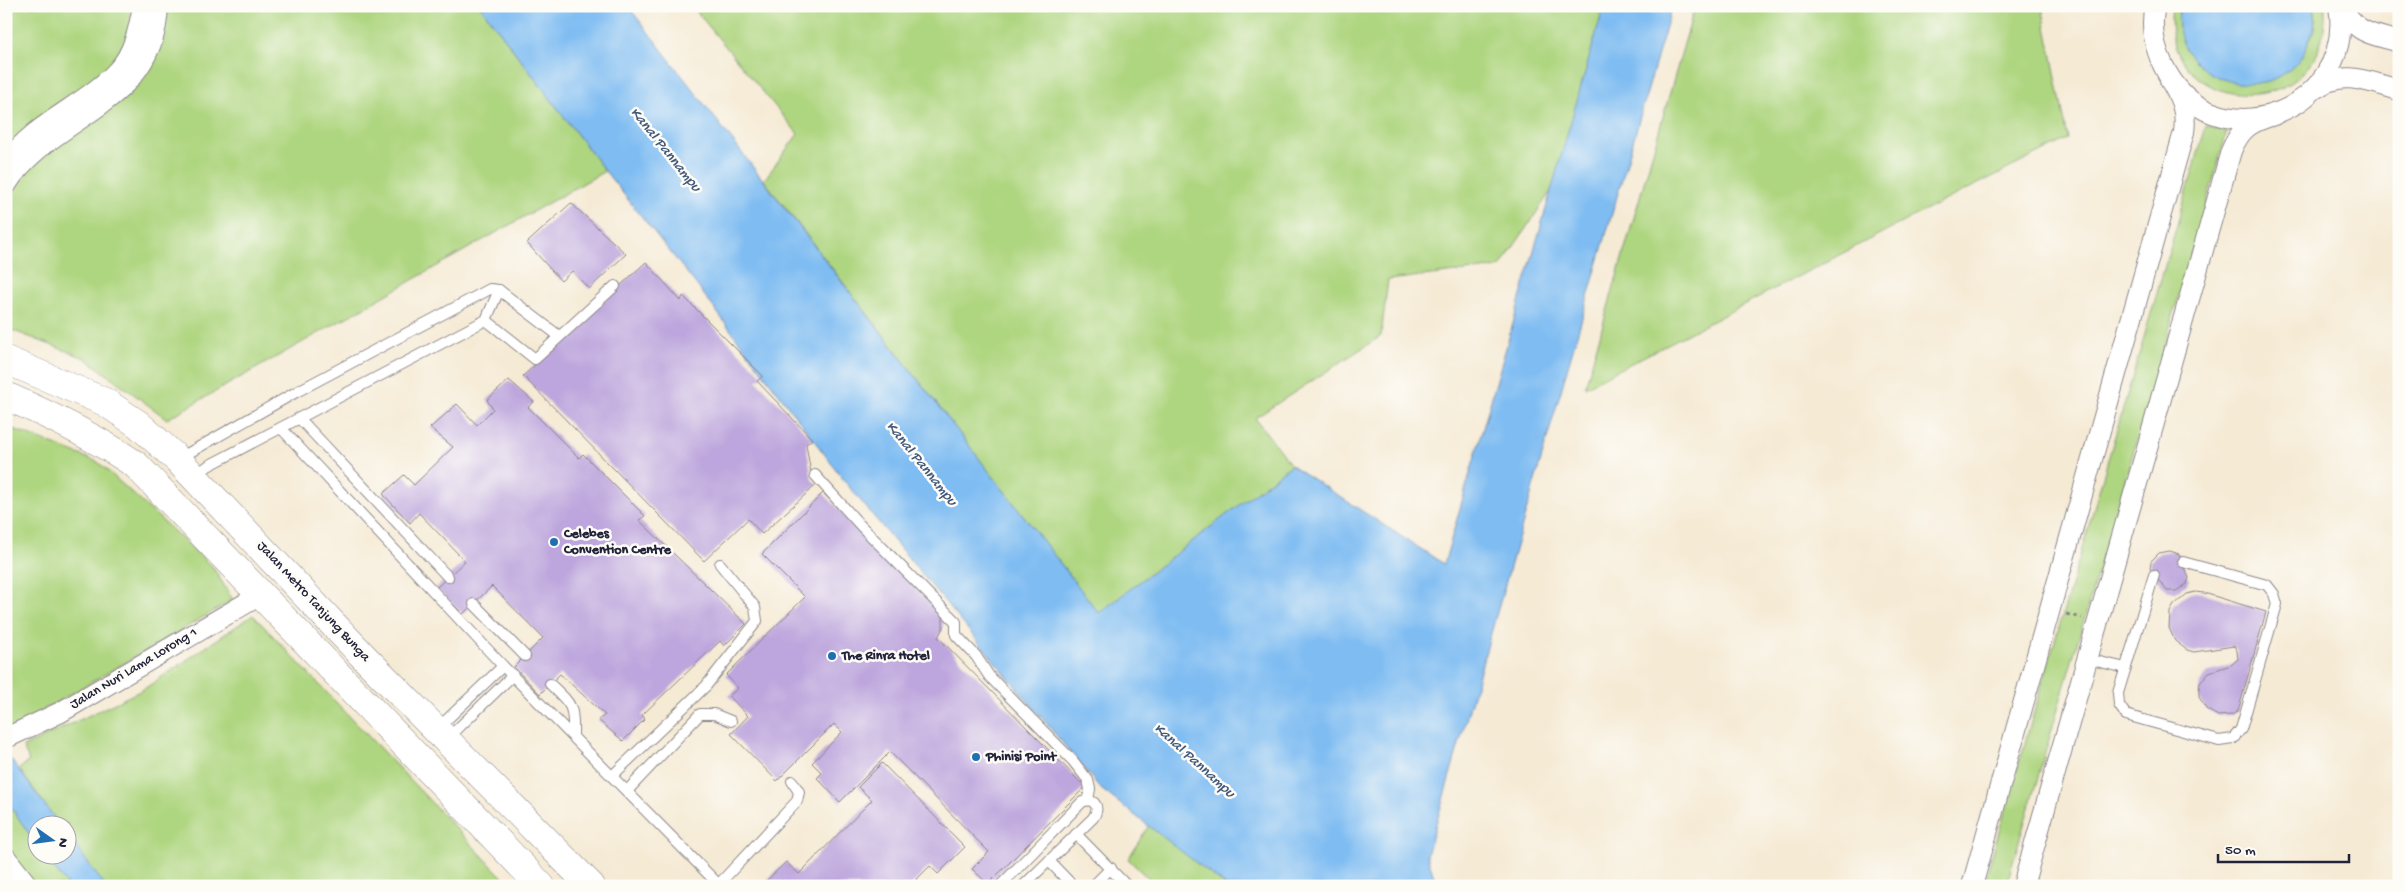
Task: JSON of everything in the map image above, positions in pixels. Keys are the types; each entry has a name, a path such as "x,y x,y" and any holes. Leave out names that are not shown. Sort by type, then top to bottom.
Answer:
{"main road":[{"name":"Jalan Metro Tanjung Bunga","path":"6,360 105,402 138,424 185,468 365,658 591,886"},
{"path":"6,396 57,418 102,443 136,465 541,886"},
{"path":"418,760 442,735"}],"street":[{"path":"6,185 15,171 35,151 86,117 130,80 143,61 145,37 143,6"},
{"path":"6,163 15,151 45,124 84,98 119,70 145,37 158,6"},
{"path":"1972,886 2184,132 2185,110 2180,96 2156,50 2152,16 2155,6"},
{"path":"2340,6 2353,25 2360,30 2399,42"},
{"path":"2308,97 2330,71 2342,26 2340,6"},
{"path":"2023,886 2231,151 2242,131 2254,121 2274,115 2308,97 2319,86 2338,77 2349,77 2399,90"},
{"path":"2170,80 2195,104 2218,115 2241,120 2274,115"},
{"name":"Jalan Nuri Lama Lorong 1","path":"6,738 61,712 260,595"},
{"path":"6,858 28,886"}],"lane":[{"path":"486,320 535,359 614,286"},
{"path":"185,468 490,289 500,290 559,336"},
{"path":"185,468 208,466 486,320 500,290"},
{"path":"299,418 448,576"},
{"path":"281,428 503,666 719,885 797,801 799,792 792,781"},
{"path":"815,475 861,526 956,622 956,635 976,656 989,676 1073,761 1088,780 1090,789 1088,800"},
{"path":"2154,575 2118,693 2119,704 2126,715 2218,741 2233,739 2242,729 2277,604 2274,594 2267,585 2183,562"},
{"path":"612,776 706,686 757,621 755,607 720,564"},
{"path":"474,604 525,656"},
{"path":"2088,659 2126,668"},
{"path":"442,735 503,666"},
{"path":"442,735 513,675"},
{"path":"550,684 570,704 574,719 573,736"},
{"path":"627,791 700,714 714,714 731,721"},
{"path":"1000,886 1082,802 1093,801 1097,806 1097,812 1023,886"},
{"path":"1076,834 1127,886"},
{"path":"1048,861 1073,886"},
{"path":"1093,886 1111,868"}],"path":[{"path":"2050,610 2098,622"}],"green space":[{"path":"6,6 480,6 605,171 167,419 85,358 6,328"},
{"path":"692,6 1604,6 1553,188 1500,267 1388,280 1381,336 1255,418 1291,465 1099,614 764,180 798,134"},
{"path":"1695,6 2042,6 2068,139 1928,209 1585,387"},
{"path":"2172,6 2180,6 2178,14 2291,68 2302,55 2313,32 2315,23 2314,6 2325,6 2320,46 2302,74 2275,90 2245,94 2215,88 2190,71 2175,43"},
{"path":"2206,126 2227,132 2006,886 1983,886"},
{"path":"6,426 98,462 212,566 233,600 9,730 6,724"},
{"path":"253,615 511,886 105,886 78,850 78,814 52,814 19,769 29,761 23,747 144,689"},
{"path":"6,800 28,832 28,864 51,864 68,886 35,886 6,848"},
{"path":"1149,825 1226,886 1156,886 1128,859"}],"water":[{"name":"Kanal Pannampu","path":"480,6 628,6 1099,613 1291,465 1444,564 1604,6 1672,6 1427,855 1434,877 1443,886 1226,886 1101,789 850,488 695,283 605,171"},
{"path":"2180,6 2314,6 2315,20 2308,44 2294,66 2274,79 2251,84 2227,80 2206,70 2189,54 2180,32"},
{"path":"6,753 52,814 28,814 28,832 6,800"},
{"path":"78,850 105,886 68,886 51,864 78,864"}],"building":[{"path":"571,203 626,254 589,289 572,271 561,281 527,243"},
{"path":"646,262 681,301 683,296 763,376 757,381 812,439 806,444 812,480 817,484 762,534 748,519 704,561 523,376"},
{"name":"Celebes Convention Centre","path":"509,380 534,402 528,407 579,458 583,454 645,516 639,520 746,624 724,646 720,641 642,715 645,719 623,741 598,720 605,715 560,674 540,694 514,667 543,638 492,586 463,614 436,588 465,561 419,513 410,523 383,494 404,475 414,485 453,447 430,428 457,404 477,425 493,409 487,400"},
{"path":"823,493 943,616 943,628 938,637 1085,787 988,884 972,869 989,852 890,752 840,802 817,778 822,773 812,763 842,732 834,724 777,781 731,734 748,716 729,696 738,688 726,675 805,597 762,554"},
{"path":"2170,551 2179,554 2189,578 2187,584 2176,591 2167,591 2150,569 2151,561 2159,553"},
{"path":"2195,592 2266,612 2238,711 2232,715 2218,716 2206,709 2199,697 2199,690 2200,683 2209,672 2231,665 2238,659 2234,646 2194,652 2187,650 2175,641 2169,628 2170,612 2174,605 2187,594"},
{"path":"882,763 965,847 938,874 930,866 910,886 767,886 764,883 786,862 799,874 872,800 858,787"}],"place":[{"name":"Celebes Convention Centre","path":"554,542"},
{"name":"The Rinra Hotel","path":"832,656"},
{"name":"Phinisi Point","path":"976,757"}]}
